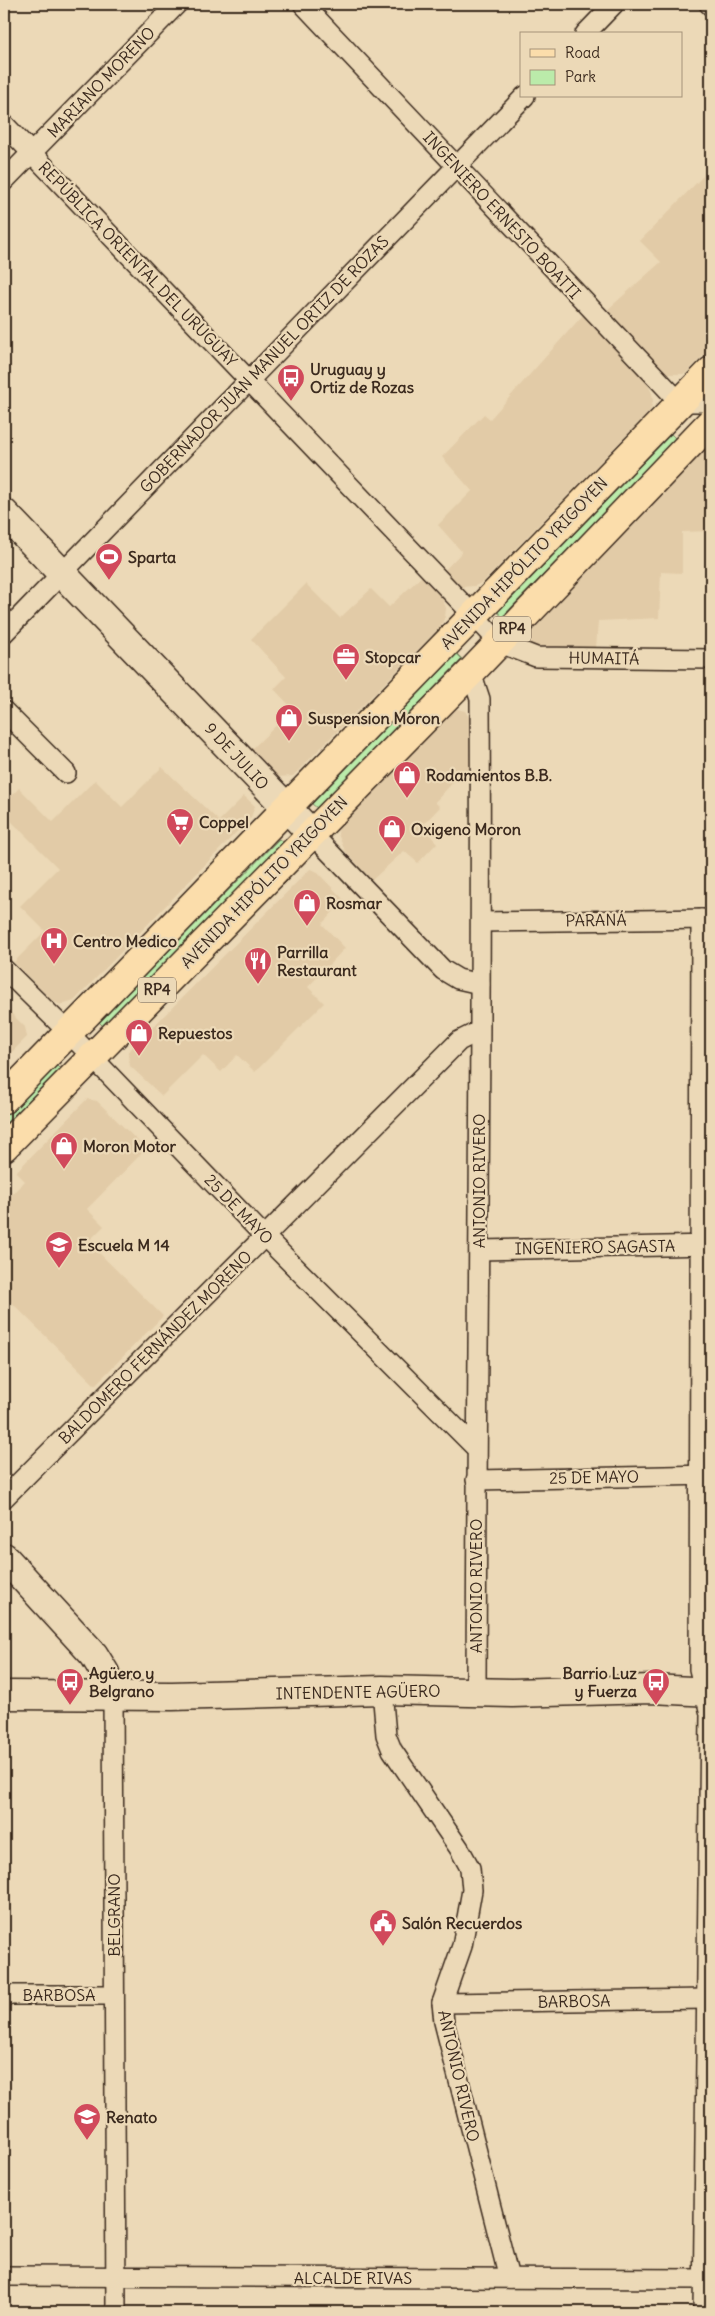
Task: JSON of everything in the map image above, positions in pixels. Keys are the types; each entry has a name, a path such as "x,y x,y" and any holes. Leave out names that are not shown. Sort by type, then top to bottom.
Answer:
{"main road":[{"name":"AVENIDA HIPÓLITO YRIGOYEN","path":"4,1099 288,809 472,616 711,371"},
{"name":"AVENIDA HIPÓLITO YRIGOYEN","path":"4,1147 500,643 711,422"}],"street":[{"name":"MARIANO MORENO","path":"4,181 176,4"},
{"name":"INGENIERO ERNESTO BOATTI","path":"303,4 681,402"},
{"path":"587,32 614,4"},
{"name":"GOBERNADOR JUAN MANUEL ORTIZ DE ROZAS","path":"4,633 522,98"},
{"name":"REPÚBLICA ORIENTAL DEL URUGUAY","path":"4,124 249,379 472,616 500,643"},
{"path":"681,402 711,402"},
{"name":"9 DE JULIO","path":"4,513 444,970 458,979 480,984"},
{"name":"HUMAITÁ","path":"500,643 536,657 711,659"},
{"name":"ANTONIO RIVERO","path":"471,672 480,699 482,922 479,1031 476,1692"},
{"path":"4,711 66,773"},
{"path":"704,2312 703,2279 707,2259 706,1999 709,1973 710,1714 708,1692 699,1669 705,1475 706,919"},
{"name":"PARANÁ","path":"482,922 706,919"},
{"name":"25 DE MAYO","path":"4,969 68,1032 265,1237 476,1448"},
{"name":"BALDOMERO FERNÁNDEZ MORENO","path":"4,1498 460,1041 479,1031"},
{"name":"INGENIERO SAGASTA","path":"479,1250 705,1245"},
{"name":"25 DE MAYO","path":"476,1480 705,1475"},
{"name":"BELGRANO","path":"4,1557 94,1655 106,1673 113,1696 116,2312"},
{"name":"INTENDENTE AGÜERO","path":"4,1695 113,1696 382,1690 476,1692 652,1689 708,1692"},
{"name":"ANTONIO RIVERO","path":"382,1690 386,1735 392,1750 459,1848 470,1868 472,1890 462,1946 442,2003 444,2022 509,2278"},
{"name":"BARBOSA","path":"4,1995 114,1995"},
{"name":"BARBOSA","path":"442,2003 706,1999"},
{"name":"ALCALDE RIVAS","path":"4,2276 703,2279"}],"shaded area":[{"path":"707,172 711,176 711,348 685,374 670,374 665,373 606,311 661,262 640,241"},
{"path":"583,315 647,383 652,393 653,402 650,411 483,582 475,586 460,587 454,585 442,573 462,552 438,525 472,491 442,457 484,414 490,419"},
{"path":"711,440 711,531 682,532 682,573 661,572 659,618 598,621 596,649 535,649 529,644 527,630"},
{"path":"422,576 443,600 446,608 445,617 440,627 293,776 278,777 271,773 250,751 293,709 274,689 286,677 251,639 306,584 340,618 371,589 389,607"},
{"path":"457,709 465,711 473,723 473,778 456,779 435,802 440,807 422,826 437,843 418,863 404,851 372,880 345,851 338,834 339,825 450,712"},
{"path":"162,767 219,821 244,796 255,806 251,817 74,1001 61,1005 52,1001 14,962 45,931 20,906 58,868 4,814 4,804 19,788 53,822 95,780 122,807"},
{"path":"310,869 316,871 344,900 322,924 345,948 308,987 324,1003 255,1072 237,1055 221,1072 203,1055 162,1096 130,1066 128,1052"},
{"path":"4,1006 25,1027 27,1037 4,1060"},
{"name":"Escuela M 14","path":"87,1099 97,1101 146,1149 87,1209 104,1226 88,1242 163,1316 95,1385 4,1295 4,1202 25,1181 16,1172"}],"green space":[{"path":"671,434 676,439 502,617 498,612"},
{"path":"457,654 462,659 317,808 312,804"},
{"path":"279,839 284,843 103,1026 99,1022"},
{"path":"55,1064 60,1069 4,1127 4,1117"}],"place":[{"name":"Uruguay y Ortiz de Rozas","path":"291,402"},
{"name":"Sparta","path":"109,581"},
{"name":"Stopcar","path":"346,681"},
{"name":"Suspension Moron","path":"289,742"},
{"name":"Rodamientos B.B.","path":"407,799"},
{"name":"Coppel","path":"180,846"},
{"name":"Oxigeno Moron","path":"392,853"},
{"name":"Rosmar","path":"307,927"},
{"name":"Centro Medico","path":"54,965"},
{"name":"Parrilla Restaurant","path":"258,985"},
{"name":"Repuestos","path":"139,1057"},
{"name":"Moron Motor","path":"64,1170"},
{"name":"Escuela M 14","path":"59,1269"},
{"name":"Agüero y Belgrano","path":"70,1706"},
{"name":"Barrio Luz y Fuerza","path":"656,1706"},
{"name":"Salón Recuerdos","path":"383,1947"},
{"name":"Renato","path":"87,2141"}]}
